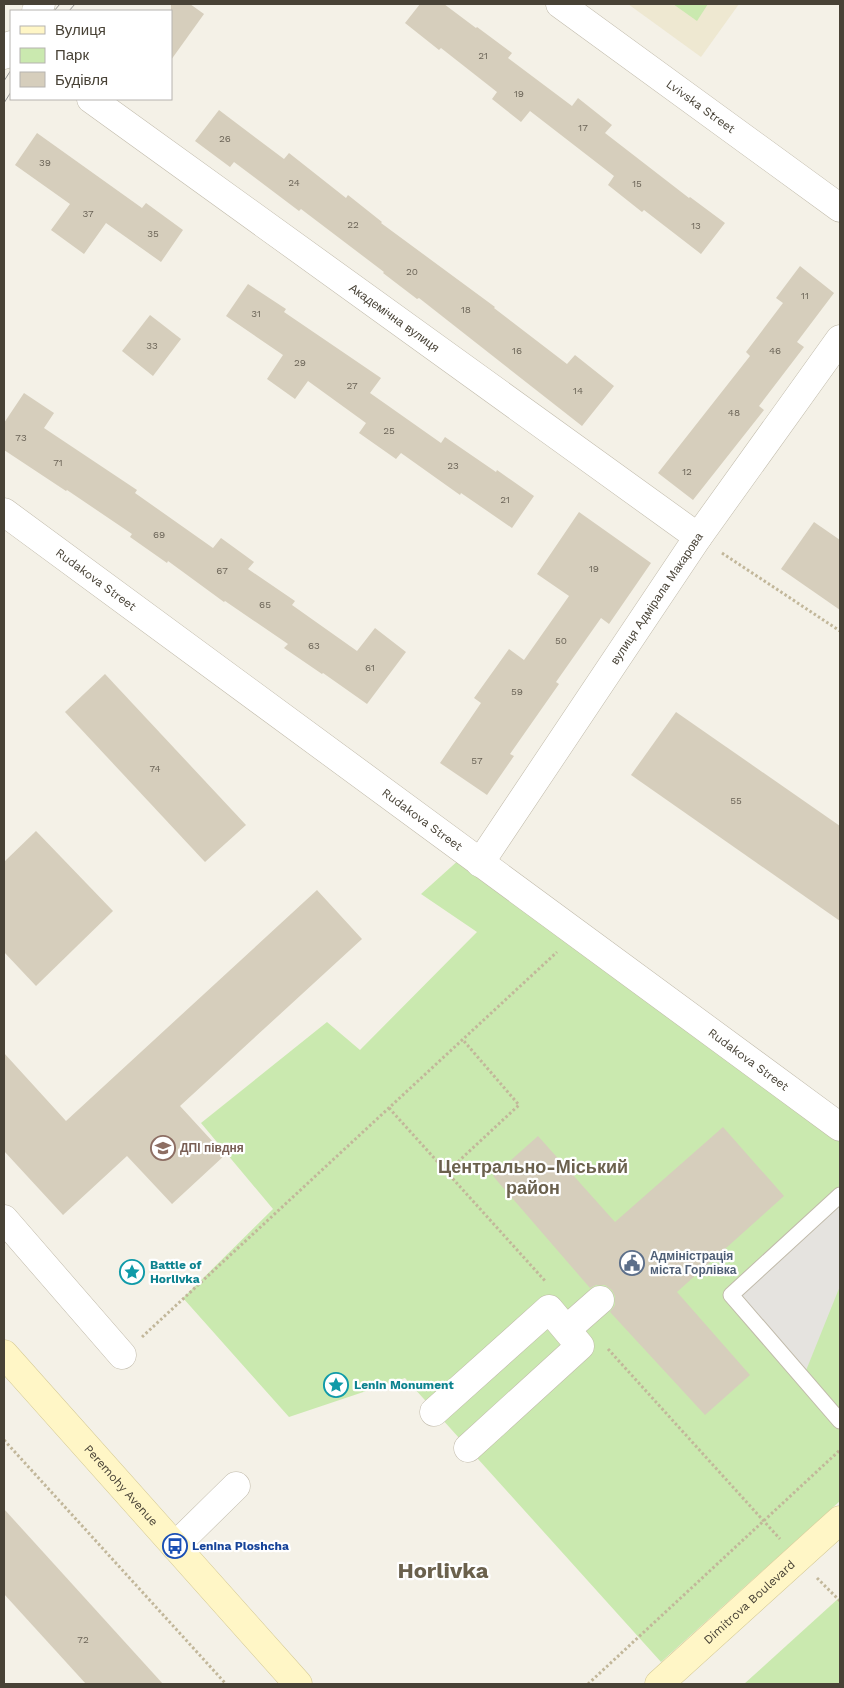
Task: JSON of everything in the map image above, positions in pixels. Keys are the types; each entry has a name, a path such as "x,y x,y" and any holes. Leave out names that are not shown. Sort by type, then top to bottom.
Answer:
{"main road":[{"name":"Peremohy Avenue","path":"4,1354 298,1684"},
{"name":"Dimitrova Boulevard","path":"659,1684 840,1520"}],"street":[{"name":"Lvivska Street","path":"560,4 840,208"},
{"name":"Академічна вулиця","path":"92,100 698,537"},
{"name":"вулиця Адмірала Макарова","path":"480,863 698,537 840,339"},
{"name":"Rudakova Street","path":"4,512 840,1128"},
{"path":"4,1219 122,1355"},
{"path":"573,1324 600,1300"},
{"path":"434,1412 549,1309 573,1324 580,1346 468,1448"},
{"path":"175,1546 236,1486"}],"lane":[{"path":"840,1195 730,1295 840,1421"}],"path":[{"path":"698,537 840,631"},
{"path":"122,1355 557,953 573,932"},
{"path":"447,1172 519,1105 463,1040"},
{"path":"389,1108 546,1282"},
{"path":"573,1324 840,1601"},
{"path":"4,1440 226,1684"},
{"path":"588,1684 840,1450"}],"shaded area":[{"path":"628,4 739,4 701,57"},
{"path":"840,1195 840,1286 803,1378 731,1295"}],"green space":[{"path":"673,4 708,4 697,21"},
{"path":"471,849 840,1117 840,1501 661,1662 405,1378 289,1417 183,1298 273,1209 201,1123 327,1022 360,1050 477,932 421,894"},
{"path":"840,1597 840,1684 744,1684"}],"building":[{"path":"171,4 190,4 204,14 172,59 172,10"},
{"path":"420,4 444,4 512,53 508,58 572,106 578,98 612,125 605,133 689,198 725,223 701,254 608,185 614,176 530,111 521,122 492,99 497,92 441,48 439,50 405,23"},
{"path":"219,110 284,159 289,153 346,198 348,195 381,223 495,307 567,364 575,355 614,386 582,426 419,298 417,299 301,209 299,211 234,162 230,167 195,141"},
{"path":"37,133 142,208 146,203 183,230 161,262 106,223 84,254 51,230 70,204 15,165"},
{"path":"800,266 834,293 797,342 804,347 759,406 764,410 693,500 658,473 750,356 746,352 783,303 776,298"},
{"path":"248,284 286,309 284,312 381,378 370,393 441,443 445,437 534,496 512,528 461,493 460,495 401,453 396,459 359,433 366,423 308,381 295,399 267,379 283,355 226,316"},
{"path":"150,315 181,339 153,376 122,351"},
{"path":"24,393 54,413 44,428 137,490 135,493 213,548 221,538 254,562 248,569 295,601 292,605 357,651 375,628 406,652 367,704 284,648 288,644 130,537 132,534 4,450 4,423"},
{"path":"579,512 651,563 609,624 601,618 556,682 559,684 510,754 514,756 487,795 440,763 481,703 474,698 509,649 524,660 569,596 537,574"},
{"path":"814,522 840,540 840,610 781,569"},
{"path":"105,674 246,825 205,862 65,712"},
{"path":"676,712 840,826 840,921 631,775"},
{"path":"36,831 113,911 36,986 4,952 4,862"},
{"path":"317,890 362,939 180,1106 225,1155 172,1204 127,1156 63,1215 4,1151 4,1053 66,1121"},
{"path":"723,1127 784,1196 677,1292 750,1375 705,1415 610,1312 615,1305 615,1296 612,1290 605,1285 596,1285 590,1288 493,1176 538,1136 615,1222"},
{"path":"4,1509 163,1684 86,1684 4,1594"}],"tram line":[{"path":"55,10 60,4"},
{"path":"70,10 75,4"},
{"path":"4,81 10,72"},
{"path":"4,103 10,94"}],"place":[{"name":"ДПІ півдня","path":"163,1148"},
{"name":"Адміністрація міста Горлівка","path":"632,1263"},
{"name":"Battle of Horlivka","path":"132,1272"},
{"name":"Lenin Monument","path":"336,1385"},
{"name":"Lenina Ploshcha","path":"175,1546"}],"district":[{"name":"Центрально-Міський район","path":"533,1176"},
{"name":"Horlivka","path":"443,1570"}]}
